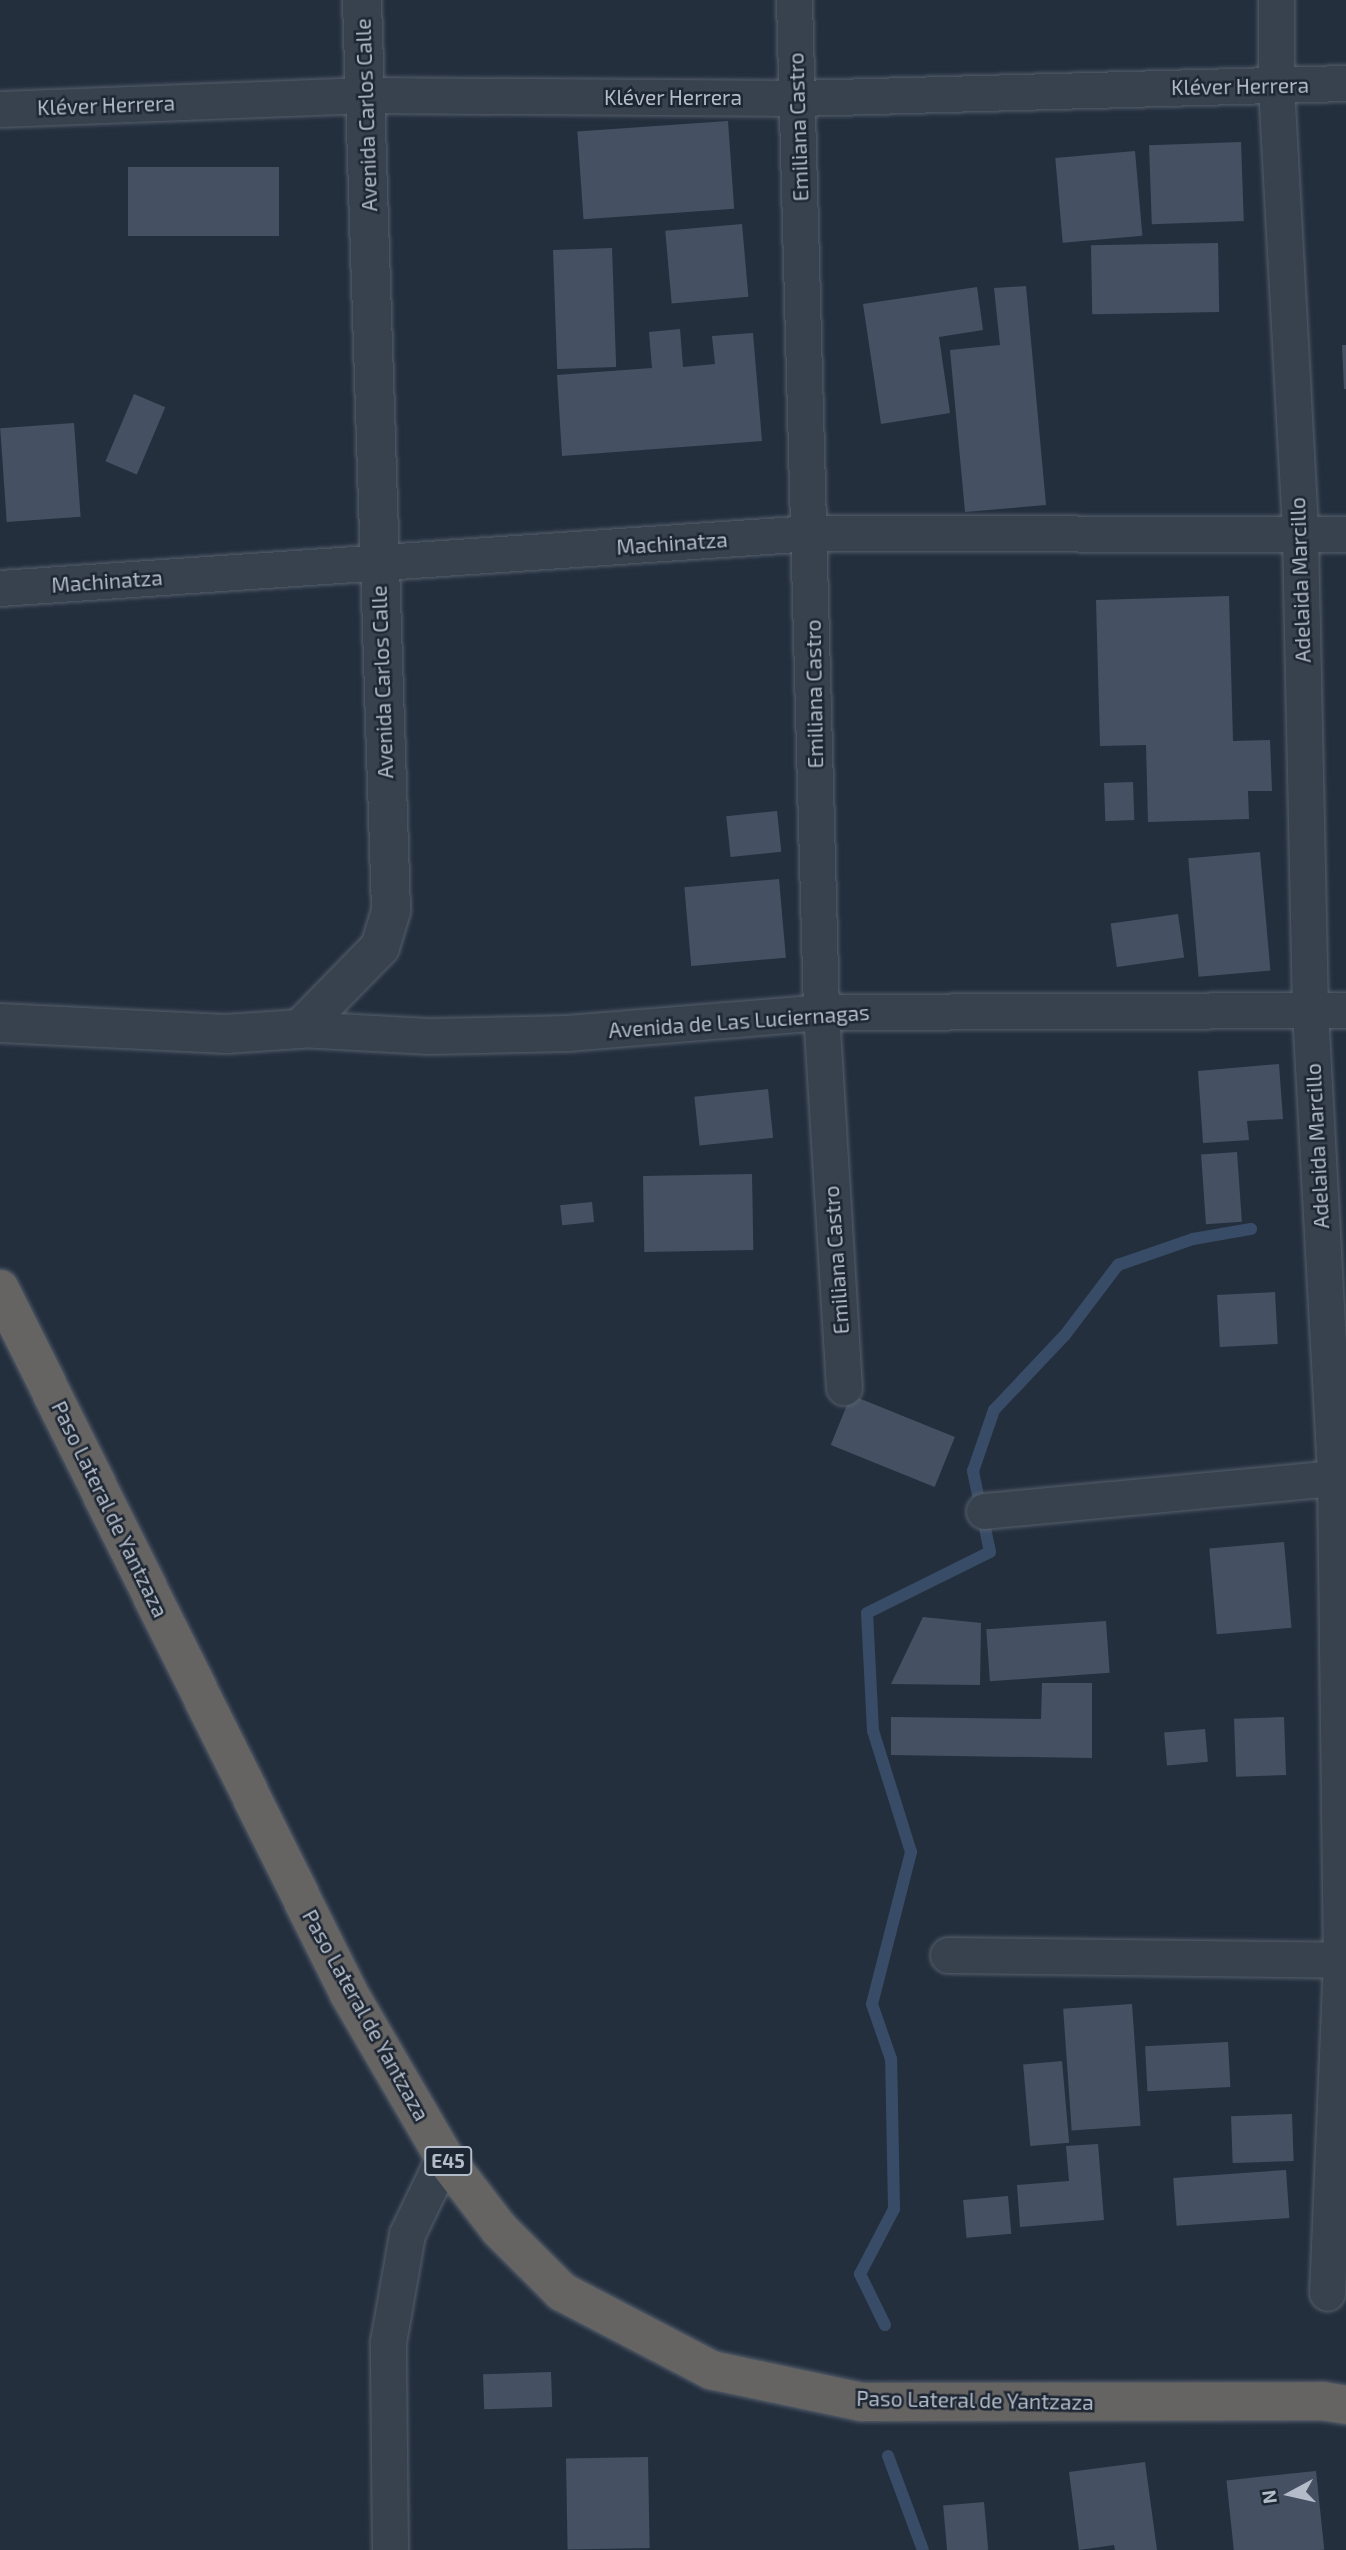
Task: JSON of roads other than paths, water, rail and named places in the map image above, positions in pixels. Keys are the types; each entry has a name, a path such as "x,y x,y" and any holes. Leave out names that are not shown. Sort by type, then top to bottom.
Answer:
{"highway":[{"name":"Paso Lateral de Yantzaza","path":"0,1289 348,1992 444,2157 499,2229 562,2292 711,2370 861,2402 1322,2401 1346,2405"}],"street":[{"name":"Avenida Carlos Calle","path":"300,1029 380,947 391,910 377,562 367,95 362,0"},
{"name":"Emiliana Castro","path":"794,0 811,533 821,1012 844,1387"},
{"name":"Adelaida Marcillo","path":"1276,0 1276,85 1300,534 1310,1010 1340,1477 1344,1960 1327,2293"},
{"name":"Kléver Herrera","path":"0,109 367,95 798,98 1346,83"},
{"name":"Machinatza","path":"0,588 811,533 1346,534"},
{"name":"Avenida de Las Luciernagas","path":"300,1029 429,1036 567,1033 821,1012 1346,1010"},
{"path":"0,1023 226,1034 300,1029"},
{"path":"984,1511 1340,1477"},
{"path":"948,1955 1344,1960"},
{"path":"390,2550 388,2342 407,2235 444,2157"}],"waterway":[{"path":"885,2325 860,2274 894,2209 891,2059 872,2004 911,1852 873,1731 867,1613 990,1552 973,1471 994,1410 1065,1335 1118,1265 1193,1239 1251,1229"},
{"path":"888,2456 923,2550"}]}
